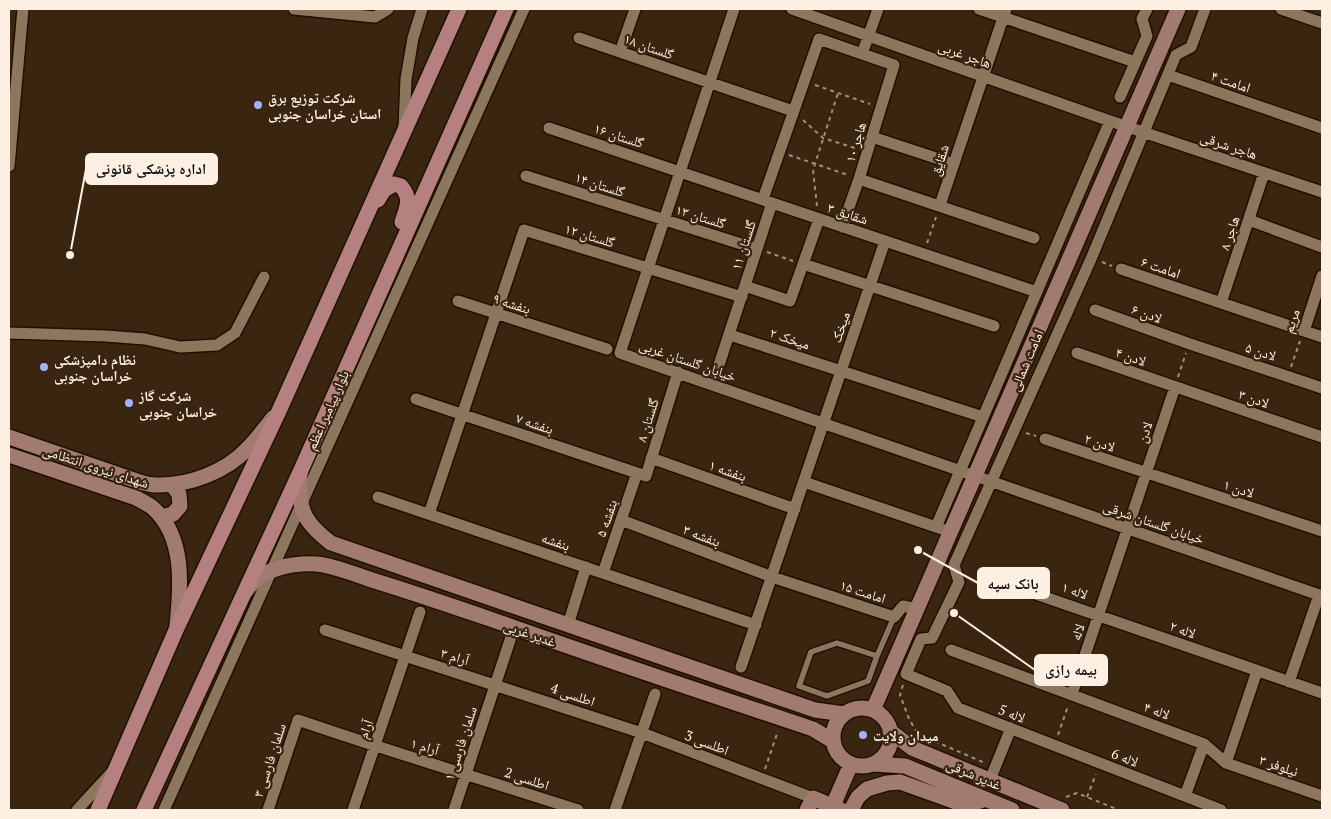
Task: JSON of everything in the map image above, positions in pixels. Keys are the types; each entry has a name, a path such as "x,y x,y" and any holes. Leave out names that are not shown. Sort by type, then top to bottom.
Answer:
{"main road":[{"path":"98,810 176,630 279,411 459,9"},
{"name":"بلوار پیامبر اعظم","path":"144,810 301,470 506,9"},
{"name":"امامت شمالی","path":"873,710 1178,9"},
{"path":"362,227 384,190 394,184 402,186 408,201 376,299"},
{"name":"شهدای نیروی انتظامی","path":"9,437 137,481 154,485 172,485 203,477 226,466 247,449 279,411"},
{"name":"شهدای نیروی انتظامی","path":"9,455 136,498 151,506 162,517 173,540 180,569 180,595 176,630"},
{"name":"غدیر غربی","path":"301,470 299,497 304,515 315,531 331,543 815,710 844,714"},
{"path":"162,517 172,514 180,506 180,494 172,485"},
{"path":"341,570 336,564 336,557 340,551 347,549"},
{"name":"غدیر غربی","path":"236,608 250,585 272,571 285,566 301,564 320,565 426,597 813,729 833,741"},
{"path":"858,708 873,710 885,720 890,732 891,741 889,748 880,760 873,764 866,766 851,764 839,755 833,741 835,726 844,714 858,708"},
{"name":"غدیر شرقی","path":"890,732 912,748 1062,810"},
{"path":"810,804 835,809 851,764"},
{"name":"غدیر شرقی","path":"873,764 904,766 1012,810"},
{"path":"851,810 858,797 866,789 887,783 900,782 967,806 985,799"}],"street":[{"path":"9,166 23,9"},
{"path":"294,9 375,17 388,9"},
{"path":"404,133 406,79 413,38 422,9"},
{"path":"164,810 524,9"},
{"path":"620,52 635,9"},
{"name":"خیابان گلستان غربی","path":"734,9 620,353 976,476"},
{"name":"هاجر غربی","path":"792,9 1127,127"},
{"path":"862,54 878,9"},
{"path":"979,9 1004,13 1063,37 1135,62"},
{"path":"1120,98 1146,36 1142,19 1147,9"},
{"path":"939,560 954,566 1091,259 1176,56 1191,47 1205,9"},
{"path":"1280,9 1322,23"},
{"name":"شقایق","path":"940,205 1004,13"},
{"name":"گلستان ۱۸","path":"579,38 793,111"},
{"name":"گلستان ۱۱","path":"716,374 757,249 780,151 819,38 862,54"},
{"name":"هاجر ۱۰","path":"842,227 859,179 894,65 862,54"},
{"name":"امامت ۴","path":"1168,75 1322,128"},
{"path":"936,527 1110,121"},
{"name":"هاجر شرقی","path":"1127,127 1322,192"},
{"name":"گلستان ۱۶","path":"549,128 768,201"},
{"path":"872,137 954,164"},
{"name":"هاجر ۸","path":"1221,303 1264,172"},
{"name":"گلستان ۱۴","path":"526,176 664,220"},
{"path":"859,179 1034,238"},
{"name":"شقایق ۳","path":"768,201 1037,292"},
{"path":"648,268 743,292 790,301 819,219"},
{"name":"گلستان ۱۳","path":"664,220 757,249"},
{"path":"1249,220 1322,246"},
{"name":"گلستان ۱۲","path":"496,314 524,230 648,268"},
{"name":"میخک","path":"824,423 885,241"},
{"path":"803,264 994,326"},
{"name":"امامت ۶","path":"1121,269 1322,337"},
{"path":"9,333 145,339 180,347 217,345 235,333 264,277"},
{"name":"مریم","path":"1304,331 1321,283"},
{"name":"بنفشه ۹","path":"458,301 607,349"},
{"name":"لادن ۶","path":"1095,310 1190,344"},
{"path":"429,514 496,314"},
{"name":"میخک ۲","path":"730,334 983,417"},
{"name":"لادن ۵","path":"1190,344 1322,388"},
{"name":"لادن ۴","path":"1077,353 1175,387"},
{"name":"گلستان ۸","path":"641,475 651,458 678,372"},
{"name":"لادن ۳","path":"1175,387 1322,437"},
{"name":"لادن","path":"1127,529 1175,387"},
{"name":"بنفشه ۷","path":"416,399 641,475"},
{"path":"740,667 824,423"},
{"name":"لادن ۲","path":"1045,440 1146,473"},
{"name":"بنفشه ۱","path":"651,458 795,509"},
{"name":"لادن ۱","path":"1146,473 1322,531"},
{"name":"بنفشه ۵","path":"603,573 621,520 641,475"},
{"name":"خیابان گلستان شرقی","path":"976,476 1321,595"},
{"path":"804,482 952,532"},
{"name":"بنفشه","path":"378,497 756,625"},
{"name":"بنفشه ۳","path":"621,520 825,595"},
{"name":"لاله","path":"1072,694 1127,529"},
{"name":"لاله 5","path":"954,566 959,582 932,638 920,639 906,674 947,691 958,708 1055,745"},
{"path":"568,625 586,567"},
{"name":"لاله ۱","path":"984,576 1099,614"},
{"name":"امامت ۱۵","path":"825,595 894,617 903,606 917,609"},
{"path":"1289,682 1321,595"},
{"name":"آرام","path":"353,810 420,612"},
{"name":"لاله ۲","path":"1099,614 1322,693"},
{"name":"سلمان فارسی ۱","path":"454,810 514,628"},
{"name":"آرام ۳","path":"325,630 495,684"},
{"name":"لاله ۴","path":"951,650 1204,744 1226,763"},
{"path":"1226,763 1257,671"},
{"name":"اطلسی 4","path":"495,684 642,733"},
{"path":"615,810 655,694"},
{"name":"آرام ۱","path":"298,720 375,747 466,773"},
{"name":"سلمان فارسی ۳","path":"268,810 298,720"},
{"path":"990,780 1011,728"},
{"name":"اطلسی 3","path":"642,733 762,779 810,804"},
{"path":"1185,796 1204,744"},
{"name":"لاله 6","path":"1055,745 1221,810"},
{"name":"نیلوفر ۳","path":"1226,763 1322,796"},
{"path":"77,810 118,765"},
{"name":"اطلسی 2","path":"466,773 578,810"}],"lane":[{"path":"877,656 837,643 811,652 799,686 827,696 868,681 894,617"}],"path":[{"path":"804,80 880,108"},
{"path":"819,219 813,170 838,93"},
{"path":"793,111 823,138 867,152"},
{"path":"780,151 859,179"},
{"path":"924,253 940,205"},
{"path":"757,249 803,264"},
{"name":"امامت ۶","path":"1091,259 1121,269"},
{"name":"مریم","path":"1288,376 1304,331"},
{"path":"1175,387 1190,344"},
{"path":"1015,429 1045,440"},
{"path":"1055,745 1072,694"},
{"path":"762,779 782,719"},
{"path":"1086,797 1100,763"}],"place":[{"name":"شرکت توزیع برق استان خراسان جنوبی","path":"258,105"},
{"name":"اداره پزشکی قانونی","path":"70,255"},
{"name":"نظام دامپزشکی خراسان جنوبی","path":"44,367"},
{"name":"شرکت گاز خراسان جنوبی","path":"129,403"},
{"name":"بانک سپه","path":"918,550"},
{"name":"بیمه رازی","path":"954,613"},
{"name":"میدان ولایت","path":"863,735"}]}
